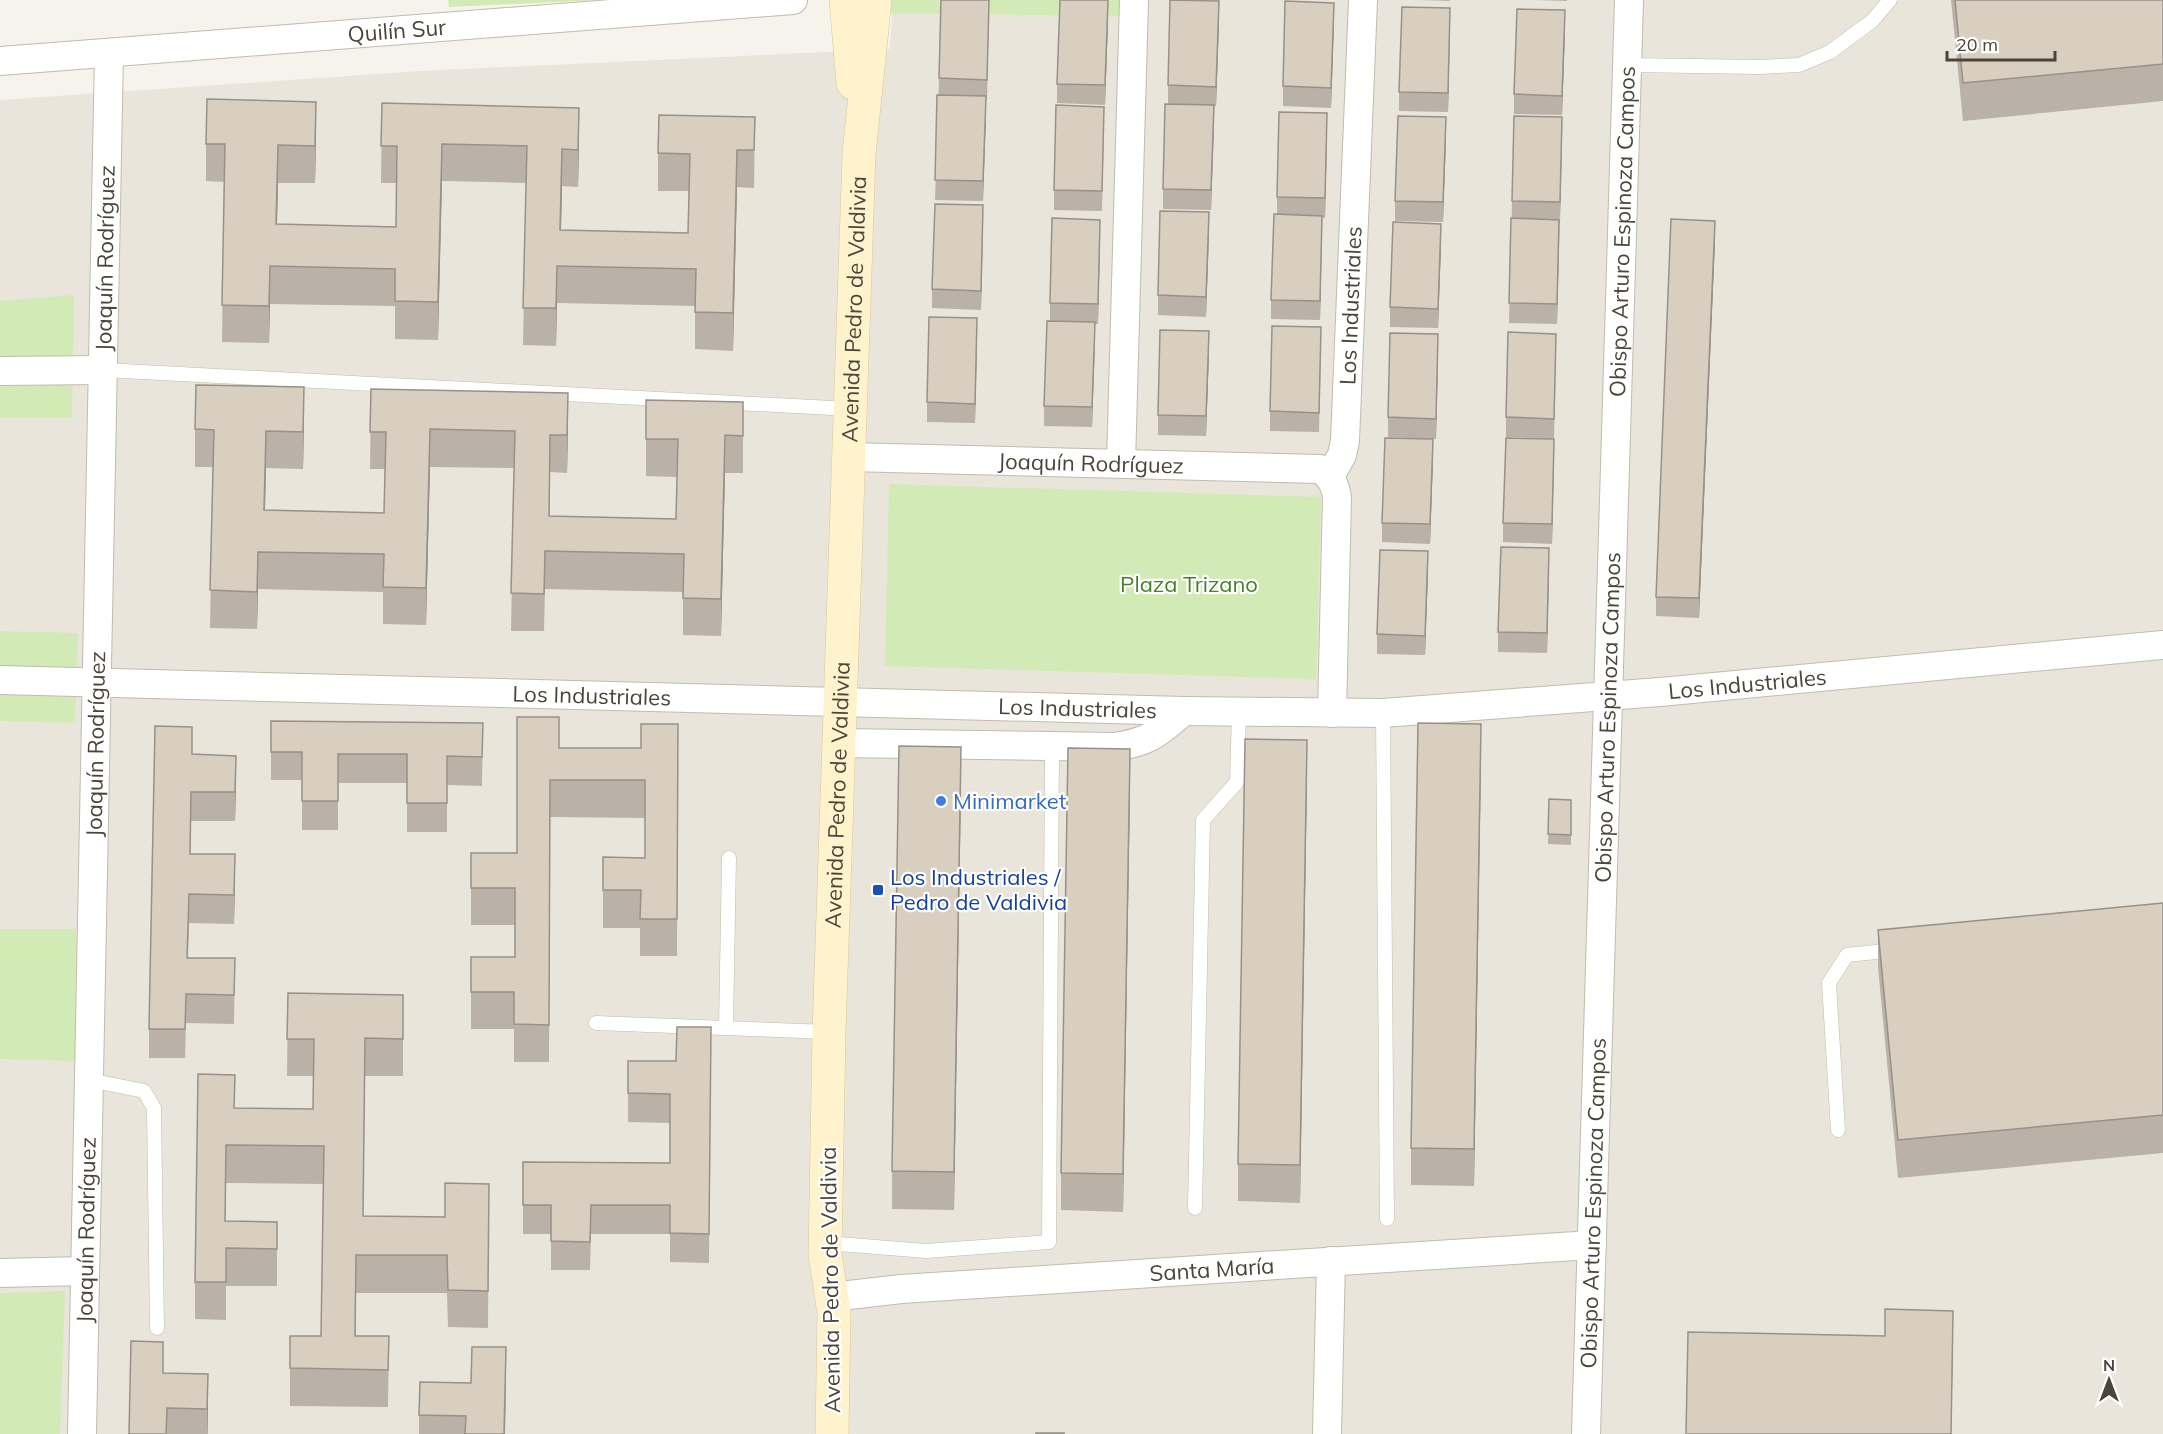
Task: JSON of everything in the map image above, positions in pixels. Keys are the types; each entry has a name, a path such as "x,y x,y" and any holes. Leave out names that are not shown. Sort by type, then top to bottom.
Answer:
{"main road":[{"name":"Avenida Pedro de Valdivia","path":"846,0 859,154"},
{"name":"Avenida Pedro de Valdivia","path":"832,1434 834,1335 825,1243 829,1032 859,154 875,0"}],"street":[{"name":"Quilín Sur","path":"0,61 793,0"},
{"path":"1121,463 1134,0"},
{"name":"Los Industriales","path":"1330,476 1342,454 1345,441 1364,0"},
{"name":"Obispo Arturo Espinoza Campos","path":"1586,1434 1629,0"},
{"name":"Joaquín Rodríguez","path":"82,1434 110,53"},
{"path":"0,371 104,370"},
{"name":"Joaquín Rodríguez","path":"849,457 1300,467 1320,469 1330,476"},
{"path":"1330,476 1336,486 1337,497 1332,713"},
{"name":"Los Industriales","path":"0,680 1184,711 1383,713 1607,696 2163,645"},
{"name":"Los Industriales","path":"839,742 1052,748 1113,747 1134,744 1154,736 1184,711"},
{"name":"Santa María","path":"832,1297 901,1289 1592,1245"},
{"path":"1327,1434 1331,1262"},
{"path":"0,1273 85,1271"}],"lane":[{"path":"1627,65 1760,67 1799,65 1830,52 1872,21 1890,0"},
{"path":"104,370 850,410"},
{"path":"1195,1208 1203,820 1237,782 1239,712"},
{"path":"1383,713 1387,1219"},
{"path":"825,1243 926,1251 1048,1242 1052,748"},
{"path":"726,1027 729,858"},
{"path":"1838,1130 1829,983 1846,955 1905,949"},
{"path":"596,1023 829,1032"},
{"path":"89,1080 144,1091 154,1107 157,1328"}],"shaded area":[{"path":"893,0 2163,0 2163,1434 0,1434 0,100 420,71 890,49"}],"green space":[{"path":"448,0 597,0 449,7"},
{"path":"888,0 1120,0 1120,16 887,13"},
{"path":"74,295 72,418 0,418 0,301"},
{"name":"Plaza Trizano","path":"889,484 1321,497 1316,679 885,666"},
{"path":"0,631 78,633 75,723 0,721"},
{"path":"0,929 76,929 75,1061 0,1059"},
{"path":"65,1291 60,1434 0,1434 0,1293"}],"building":[{"path":"941,0 989,0 987,80 939,78"},
{"path":"1060,0 1108,0 1105,85 1057,84"},
{"path":"1170,0 1219,1 1216,87 1168,85"},
{"path":"1955,0 2163,0 2163,64 1963,83"},
{"path":"1285,1 1334,3 1331,88 1283,86"},
{"path":"1402,7 1450,8 1448,93 1399,92"},
{"path":"1517,9 1565,10 1562,96 1514,94"},
{"path":"937,95 986,96 983,181 935,180"},
{"path":"207,99 316,102 315,146 278,145 276,224 396,227 397,146 381,146 382,103 579,108 578,150 562,149 560,230 688,233 690,154 658,153 659,115 755,117 754,150 737,150 733,313 695,312 696,269 557,266 556,308 523,308 527,146 442,144 438,302 395,301 395,269 270,266 269,306 222,305 225,144 206,144"},
{"path":"1165,104 1214,105 1211,190 1163,189"},
{"path":"1056,105 1104,107 1102,191 1054,190"},
{"path":"1279,112 1327,113 1325,198 1277,197"},
{"path":"1398,116 1446,117 1443,202 1395,201"},
{"path":"1514,116 1562,117 1560,202 1512,201"},
{"path":"935,204 983,205 981,291 932,289"},
{"path":"1160,211 1209,212 1206,297 1158,295"},
{"path":"1274,214 1322,216 1320,301 1271,300"},
{"path":"1052,218 1100,220 1098,304 1050,303"},
{"path":"1511,218 1559,220 1557,304 1509,303"},
{"path":"1671,219 1715,221 1699,598 1656,597"},
{"path":"1393,222 1441,224 1438,309 1390,307"},
{"path":"929,317 977,318 975,404 927,402"},
{"path":"1047,321 1095,322 1092,407 1044,406"},
{"path":"1272,326 1321,327 1319,413 1270,411"},
{"path":"1160,330 1209,331 1206,416 1158,415"},
{"path":"1508,332 1556,334 1554,419 1506,417"},
{"path":"1390,333 1438,334 1436,419 1388,417"},
{"path":"196,385 304,387 303,432 266,431 264,510 384,513 386,432 370,432 371,389 568,393 567,435 550,435 549,516 676,519 678,439 646,439 646,400 743,402 743,436 725,435 721,599 683,598 684,554 545,551 544,594 511,593 515,431 430,429 426,588 383,587 384,554 258,552 257,592 210,590 214,430 195,429"},
{"path":"1385,438 1433,439 1430,524 1382,523"},
{"path":"1506,438 1554,439 1552,524 1503,523"},
{"path":"1501,547 1549,548 1547,633 1498,632"},
{"path":"1380,550 1428,551 1425,636 1377,634"},
{"path":"517,717 559,717 559,748 641,748 641,724 678,724 677,919 640,919 641,890 603,890 603,857 645,858 645,780 550,780 549,1025 514,1024 514,992 471,992 471,957 515,957 515,888 471,888 471,853 517,853"},
{"path":"271,721 483,723 482,757 447,756 447,803 407,803 407,754 338,754 338,801 302,801 302,752 271,752"},
{"path":"1418,723 1481,724 1474,1149 1411,1148"},
{"path":"155,726 192,727 192,754 236,756 235,792 191,792 190,854 235,854 234,895 189,894 187,958 235,958 234,995 186,994 185,1029 149,1029"},
{"path":"1245,739 1307,740 1300,1165 1238,1164"},
{"path":"899,746 961,747 954,1172 892,1171"},
{"path":"1068,748 1130,749 1123,1174 1061,1173"},
{"path":"1549,799 1571,800 1571,835 1548,834"},
{"path":"2163,903 2163,1115 1898,1140 1878,930"},
{"path":"288,993 403,995 403,1039 365,1038 363,1216 445,1217 445,1183 489,1184 488,1291 448,1290 447,1255 356,1255 355,1336 389,1336 388,1370 290,1368 290,1336 321,1336 324,1146 226,1145 225,1221 277,1222 277,1249 226,1248 226,1282 195,1282 198,1074 235,1075 234,1108 313,1109 314,1039 287,1039"},
{"path":"677,1027 711,1027 709,1234 670,1233 670,1205 591,1205 590,1242 551,1241 551,1205 523,1205 523,1162 670,1163 670,1094 628,1093 628,1061 676,1061"},
{"path":"1885,1309 1953,1311 1951,1434 1686,1434 1688,1332 1885,1336"},
{"path":"131,1341 163,1342 163,1373 208,1374 207,1409 167,1408 166,1434 129,1434"},
{"path":"472,1347 506,1347 504,1434 465,1434 466,1416 419,1415 420,1382 471,1383"},
{"path":"1064,1433 1064,1434 1036,1434"}],"place":[{"name":"Minimarket","path":"941,801"},
{"name":"Los Industriales / Pedro de Valdivia","path":"878,890"}]}
